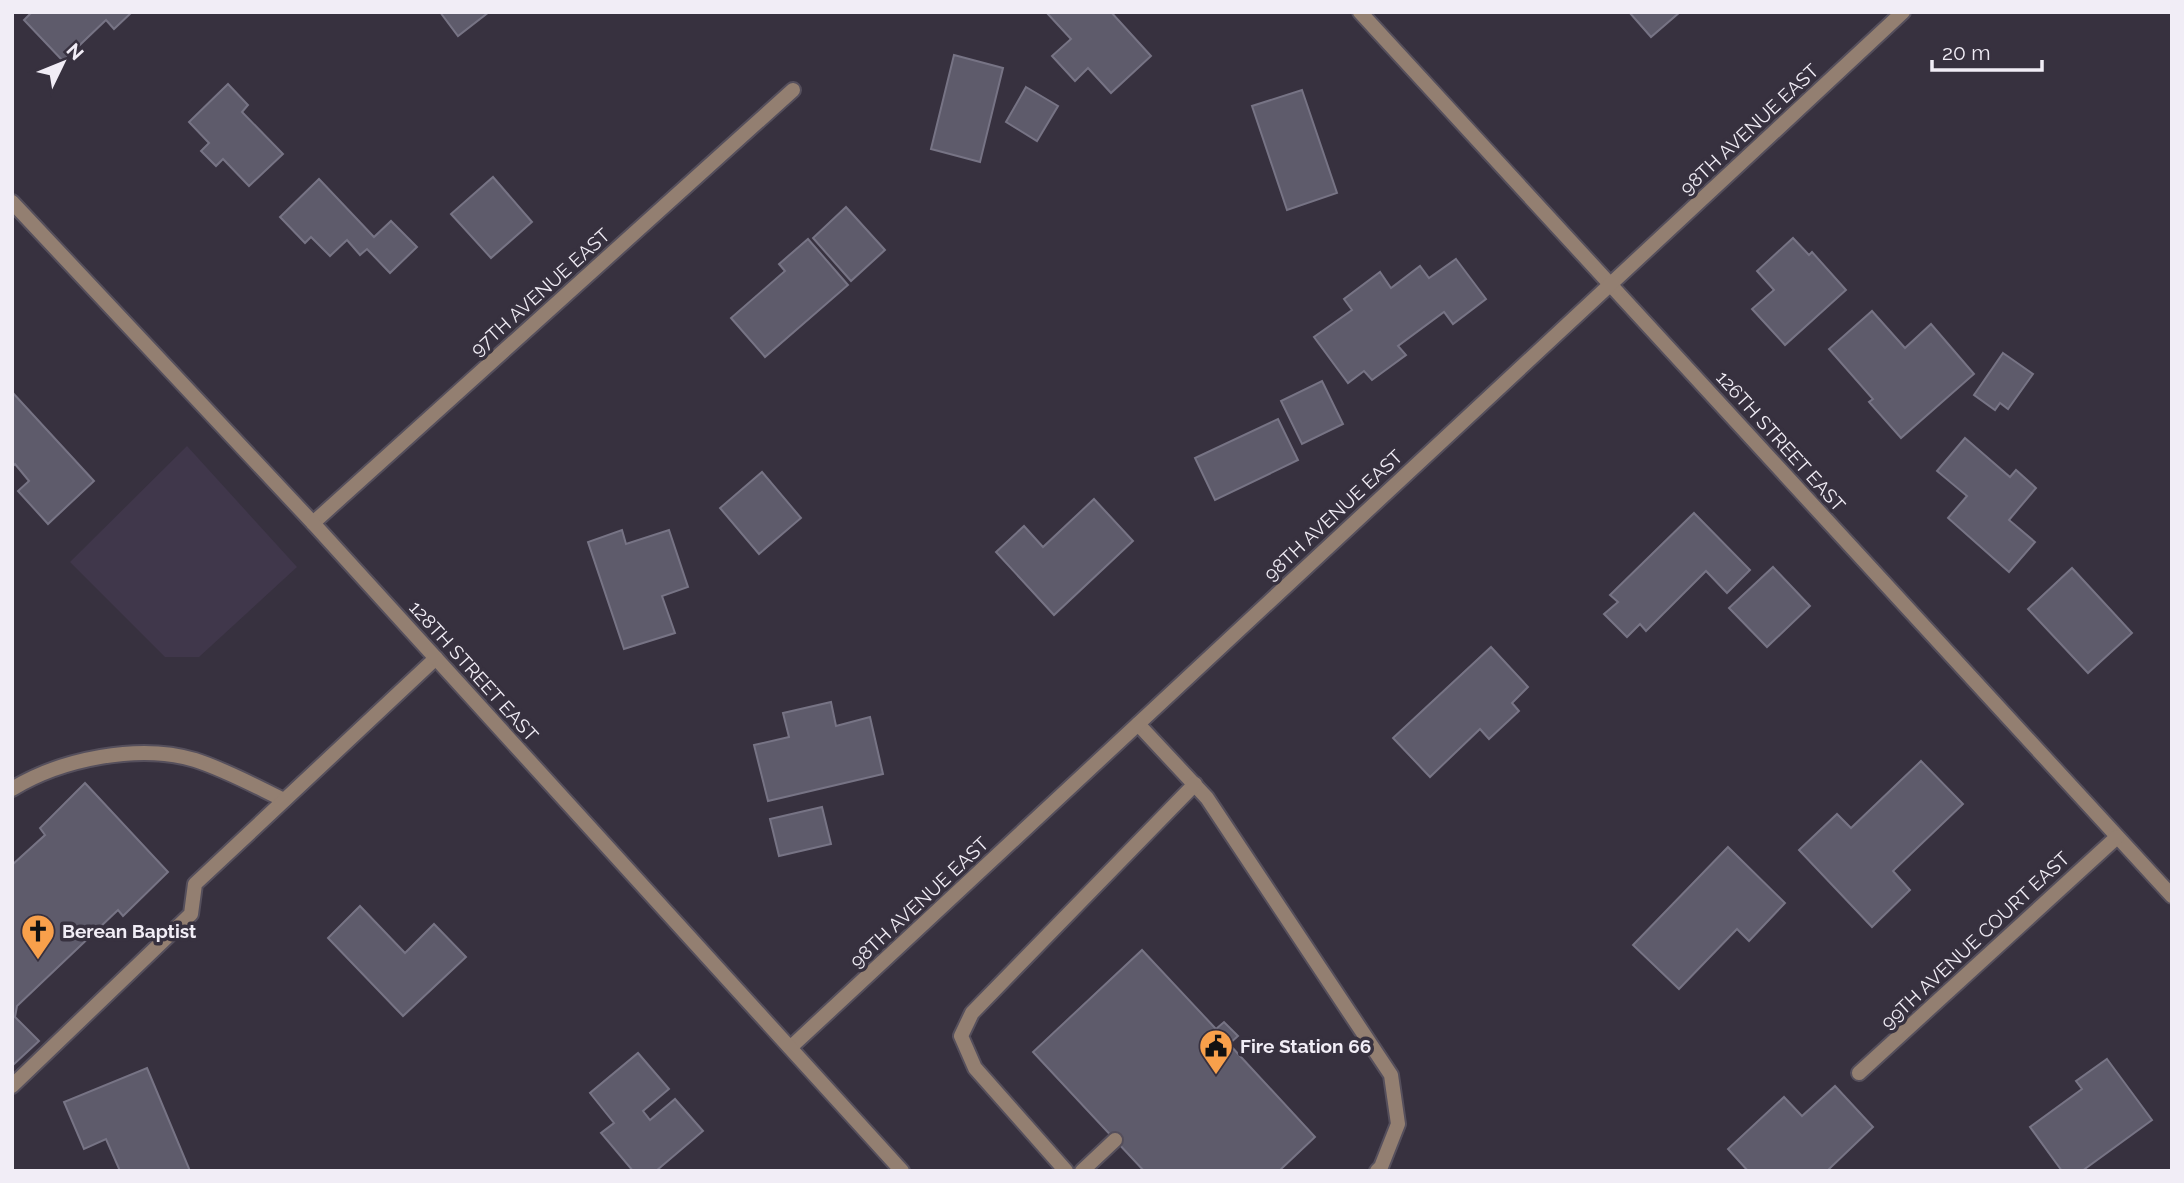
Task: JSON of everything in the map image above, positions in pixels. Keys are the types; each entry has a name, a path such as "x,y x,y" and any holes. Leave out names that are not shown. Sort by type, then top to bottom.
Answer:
{"street":[{"name":"126TH STREET EAST","path":"1360,12 2172,896"},
{"name":"98TH AVENUE EAST","path":"791,1047 1903,12"},
{"name":"97TH AVENUE EAST","path":"313,523 793,90"},
{"name":"128TH STREET EAST","path":"12,202 436,657 901,1171"},
{"path":"12,1086 191,914 195,884 436,657"},
{"path":"1138,724 1207,798 1391,1075 1398,1124 1377,1171"},
{"path":"12,789 54,768 66,765 102,757 155,754 192,759 221,769 284,800"},
{"path":"1066,1171 975,1068 961,1036 972,1013 1195,784"},
{"name":"99TH AVENUE COURT EAST","path":"1859,1073 2117,837"},
{"path":"1082,1171 1115,1140"}],"shaded area":[{"path":"187,446 297,567 199,657 165,657 70,562"}],"building":[{"path":"32,12 132,12 114,29 106,20 63,61 24,20"},
{"path":"440,12 489,12 458,36"},
{"path":"1046,12 1111,12 1151,56 1111,93 1088,68 1075,81 1052,56 1071,39"},
{"path":"1629,12 1680,12 1651,37"},
{"path":"954,55 1003,68 980,162 931,149"},
{"path":"228,84 248,105 242,112 283,154 249,186 223,159 216,166 201,151 209,143 189,122"},
{"path":"1026,87 1058,106 1037,141 1006,122"},
{"path":"1302,90 1337,193 1287,210 1252,106"},
{"path":"493,177 532,222 491,258 451,214"},
{"path":"319,179 374,237 391,221 417,247 390,273 367,249 360,255 347,240 330,256 311,237 305,243 280,217"},
{"path":"846,207 885,250 851,281 813,238"},
{"path":"1793,238 1809,255 1812,252 1846,290 1785,345 1752,309 1774,290 1757,271"},
{"path":"808,239 848,285 765,357 731,318 785,271 779,264"},
{"path":"1456,259 1486,299 1453,324 1444,312 1398,346 1406,355 1372,380 1364,371 1348,383 1314,337 1352,310 1344,299 1380,272 1391,288 1420,266 1429,278"},
{"path":"1872,311 1905,348 1931,324 1974,374 1901,438 1869,402 1873,399 1829,349"},
{"path":"2003,353 2033,374 2008,409 2000,403 1995,410 1974,395"},
{"path":"1322,381 1343,424 1302,444 1281,401"},
{"path":"12,392 94,481 48,524 18,491 29,481 15,464 12,467"},
{"path":"1278,419 1298,460 1215,500 1195,458"},
{"path":"1965,438 2010,477 2016,470 2036,488 2009,520 2035,542 2009,572 1948,518 1967,496 1937,471"},
{"path":"762,472 801,518 759,554 720,508"},
{"path":"1094,499 1133,541 1054,615 996,552 1024,526 1043,547"},
{"path":"1694,513 1750,570 1727,593 1706,571 1646,631 1640,624 1627,637 1604,614 1618,602 1610,595"},
{"path":"622,530 626,544 669,530 688,587 662,596 675,633 624,649 588,542"},
{"path":"1773,567 1810,606 1767,647 1729,608"},
{"path":"2072,568 2132,633 2088,673 2028,609"},
{"path":"1491,647 1528,687 1512,703 1519,711 1489,739 1480,729 1430,777 1393,738"},
{"path":"831,702 836,726 870,717 883,774 768,801 754,745 789,737 783,713"},
{"path":"1921,761 1963,804 1893,871 1910,890 1872,927 1799,850 1837,814 1851,828"},
{"name":"Berean Baptist","path":"85,783 168,872 123,916 118,910 17,1006 15,1017 39,1041 12,1066 12,865 45,835 40,828"},
{"path":"822,807 831,844 779,856 770,819"},
{"path":"1728,847 1785,903 1749,941 1737,929 1679,989 1633,945"},
{"path":"360,906 405,953 434,924 466,957 403,1016 328,938"},
{"path":"1142,950 1216,1029 1224,1022 1238,1036 1229,1044 1315,1137 1279,1171 1144,1171 1033,1052"},
{"path":"638,1053 669,1089 643,1111 650,1120 675,1099 703,1131 656,1171 633,1171 601,1133 614,1123 590,1093"},
{"path":"2107,1059 2152,1120 2082,1171 2062,1171 2030,1127 2082,1089 2076,1081"},
{"path":"147,1068 190,1171 120,1171 106,1139 84,1149 64,1102"},
{"path":"1835,1086 1873,1127 1827,1171 1748,1171 1728,1149 1784,1097 1802,1116"}],"place":[{"name":"Berean Baptist","path":"38,961"},
{"name":"Fire Station 66","path":"1216,1076"}]}
